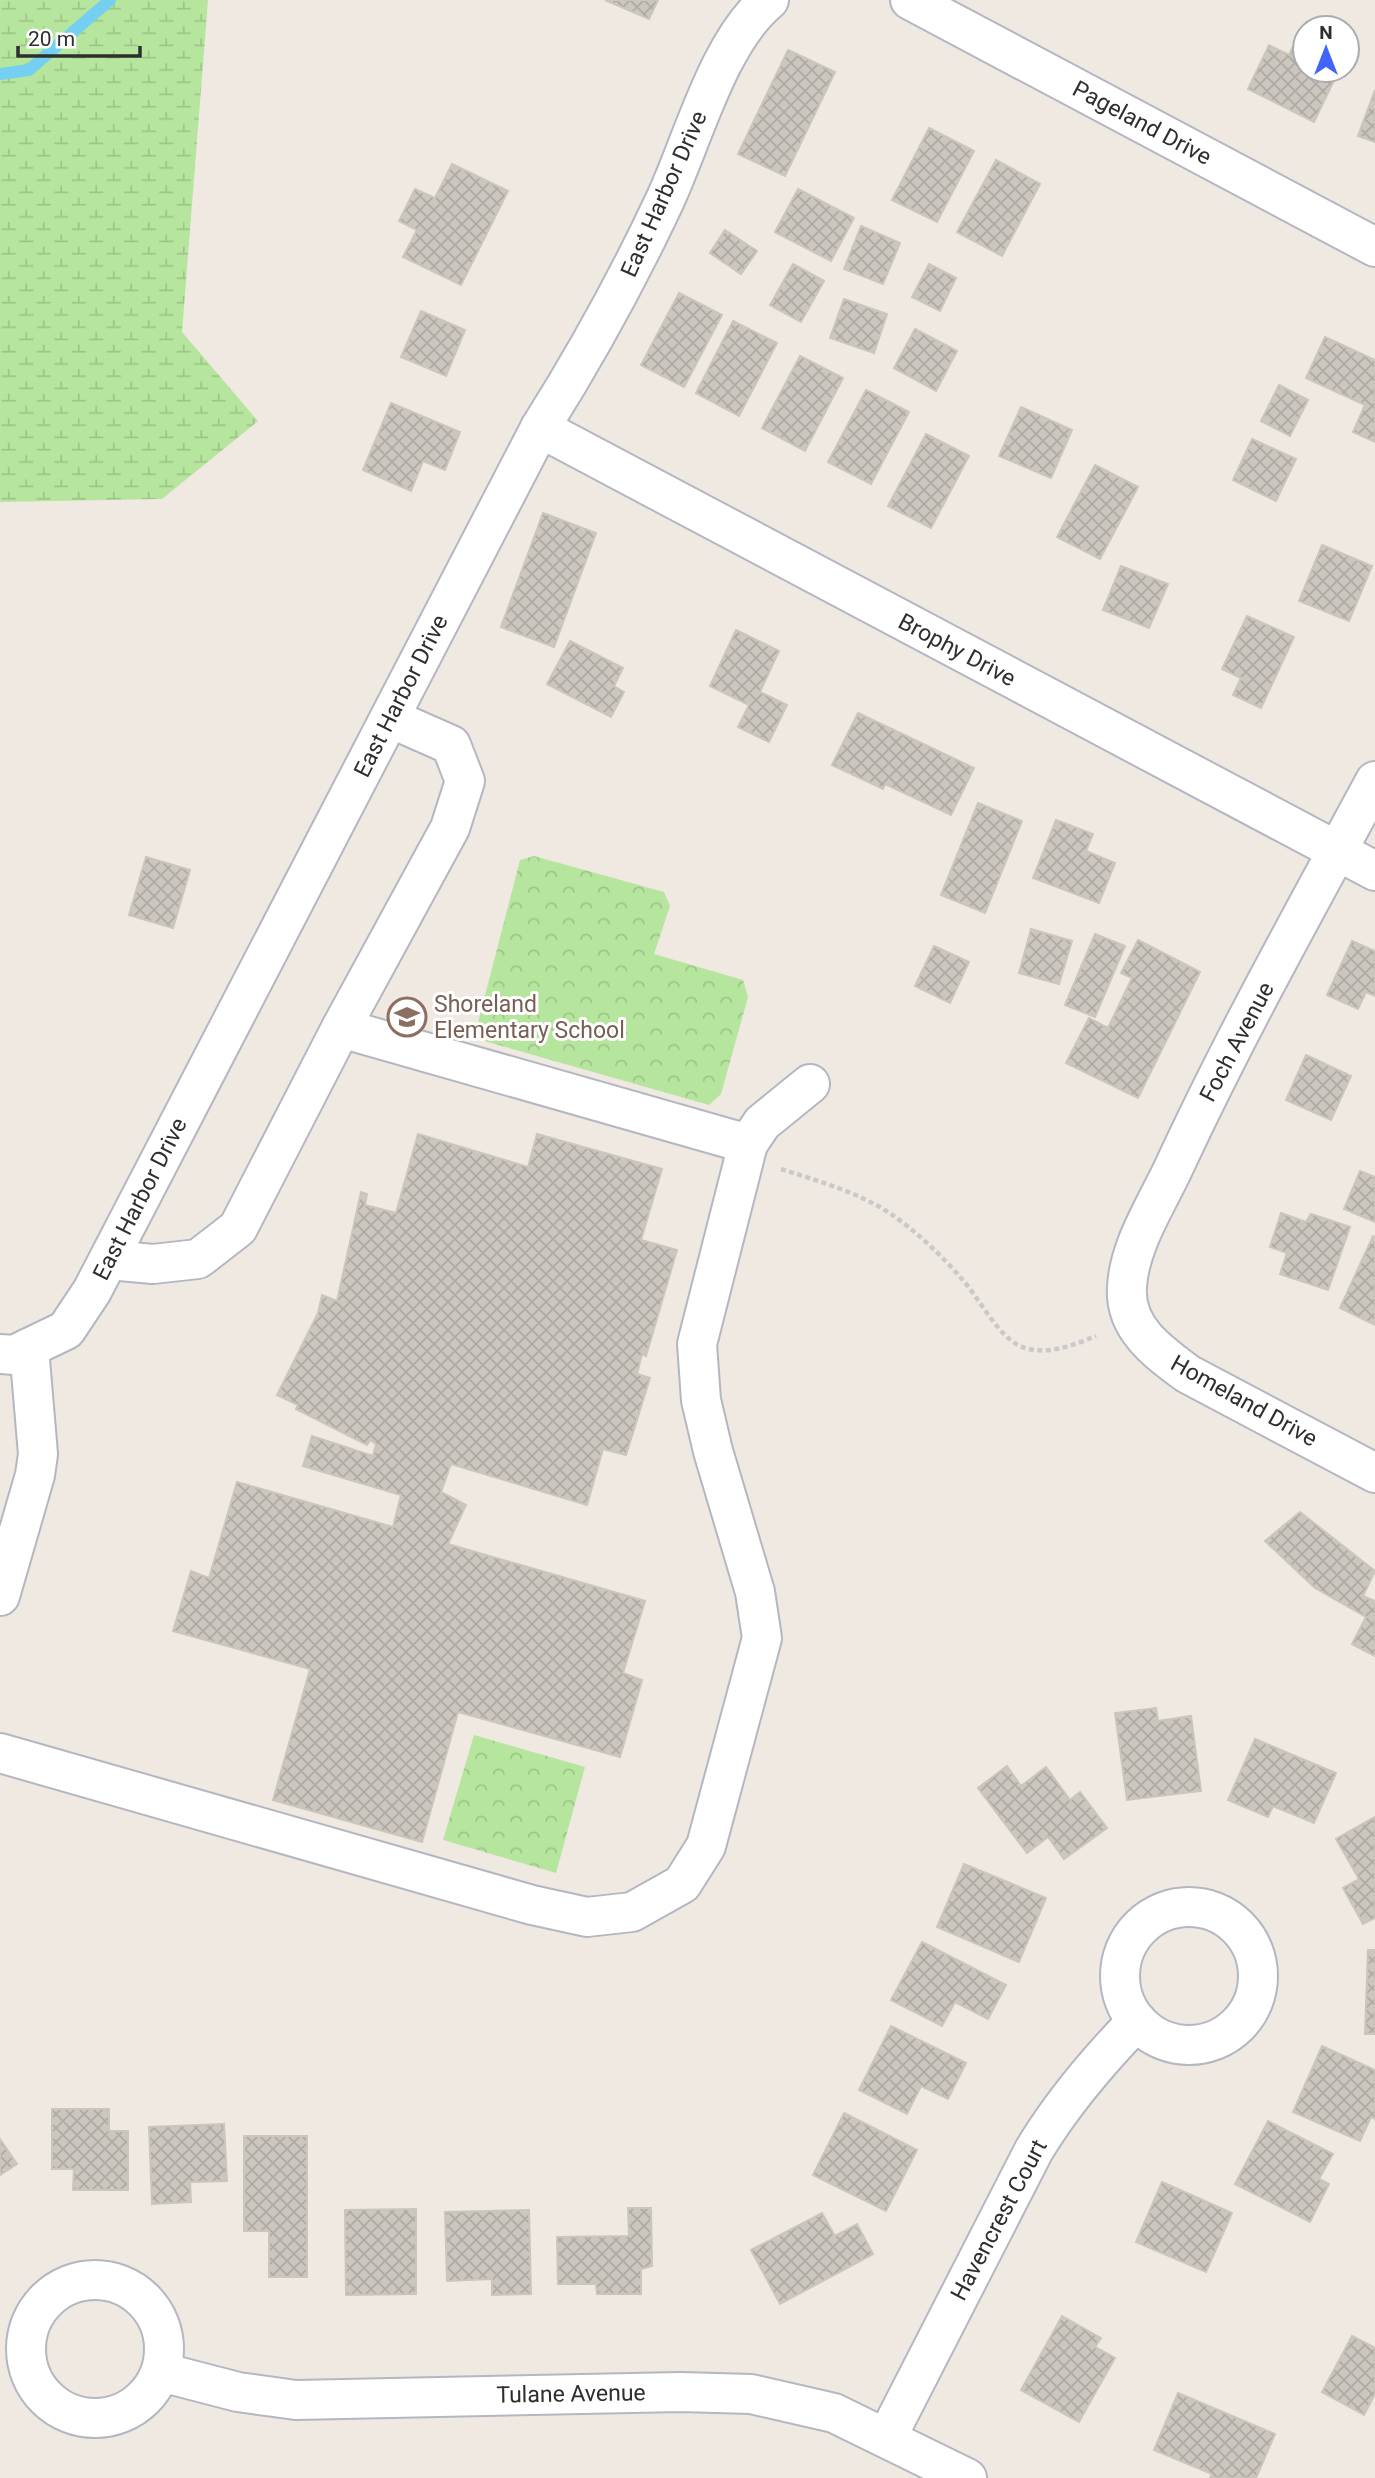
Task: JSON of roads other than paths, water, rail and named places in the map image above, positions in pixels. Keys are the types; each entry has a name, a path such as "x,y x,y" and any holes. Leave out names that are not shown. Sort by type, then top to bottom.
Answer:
{"street":[{"name":"East Harbor Drive","path":"15,1351 66,1330 92,1291 540,428 571,379 642,248 686,155 704,104 742,29 769,0"},
{"name":"Pageland Drive","path":"910,0 1375,247"},
{"name":"Brophy Drive","path":"540,428 1375,871"},
{"path":"109,1260 153,1264 198,1259 238,1228 341,1028 450,828 465,781 451,745 390,718"},
{"name":"Foch Avenue","path":"1131,1316 1126,1288 1132,1257 1195,1122 1375,782"},
{"path":"341,1028 747,1151"},
{"path":"0,1753 532,1905 587,1917 632,1912 682,1884 706,1846 762,1638 754,1592 701,1400 697,1344 747,1151 762,1123 810,1084"},
{"name":"Homeland Drive","path":"1131,1316 1154,1347 1188,1374 1375,1474"},
{"path":"0,1596 37,1464 36,1421 15,1351"},
{"name":"Havencrest Court","path":"887,2437 1052,2121 1070,2095 1137,2021"},
{"name":"Tulane Avenue","path":"161,2372 265,2398 296,2400 681,2392 751,2394 834,2413 967,2478"}],"waterway":[{"path":"0,74 29,70 110,0"}],"place":[{"name":"Shoreland Elementary School","path":"407,1017"}]}
